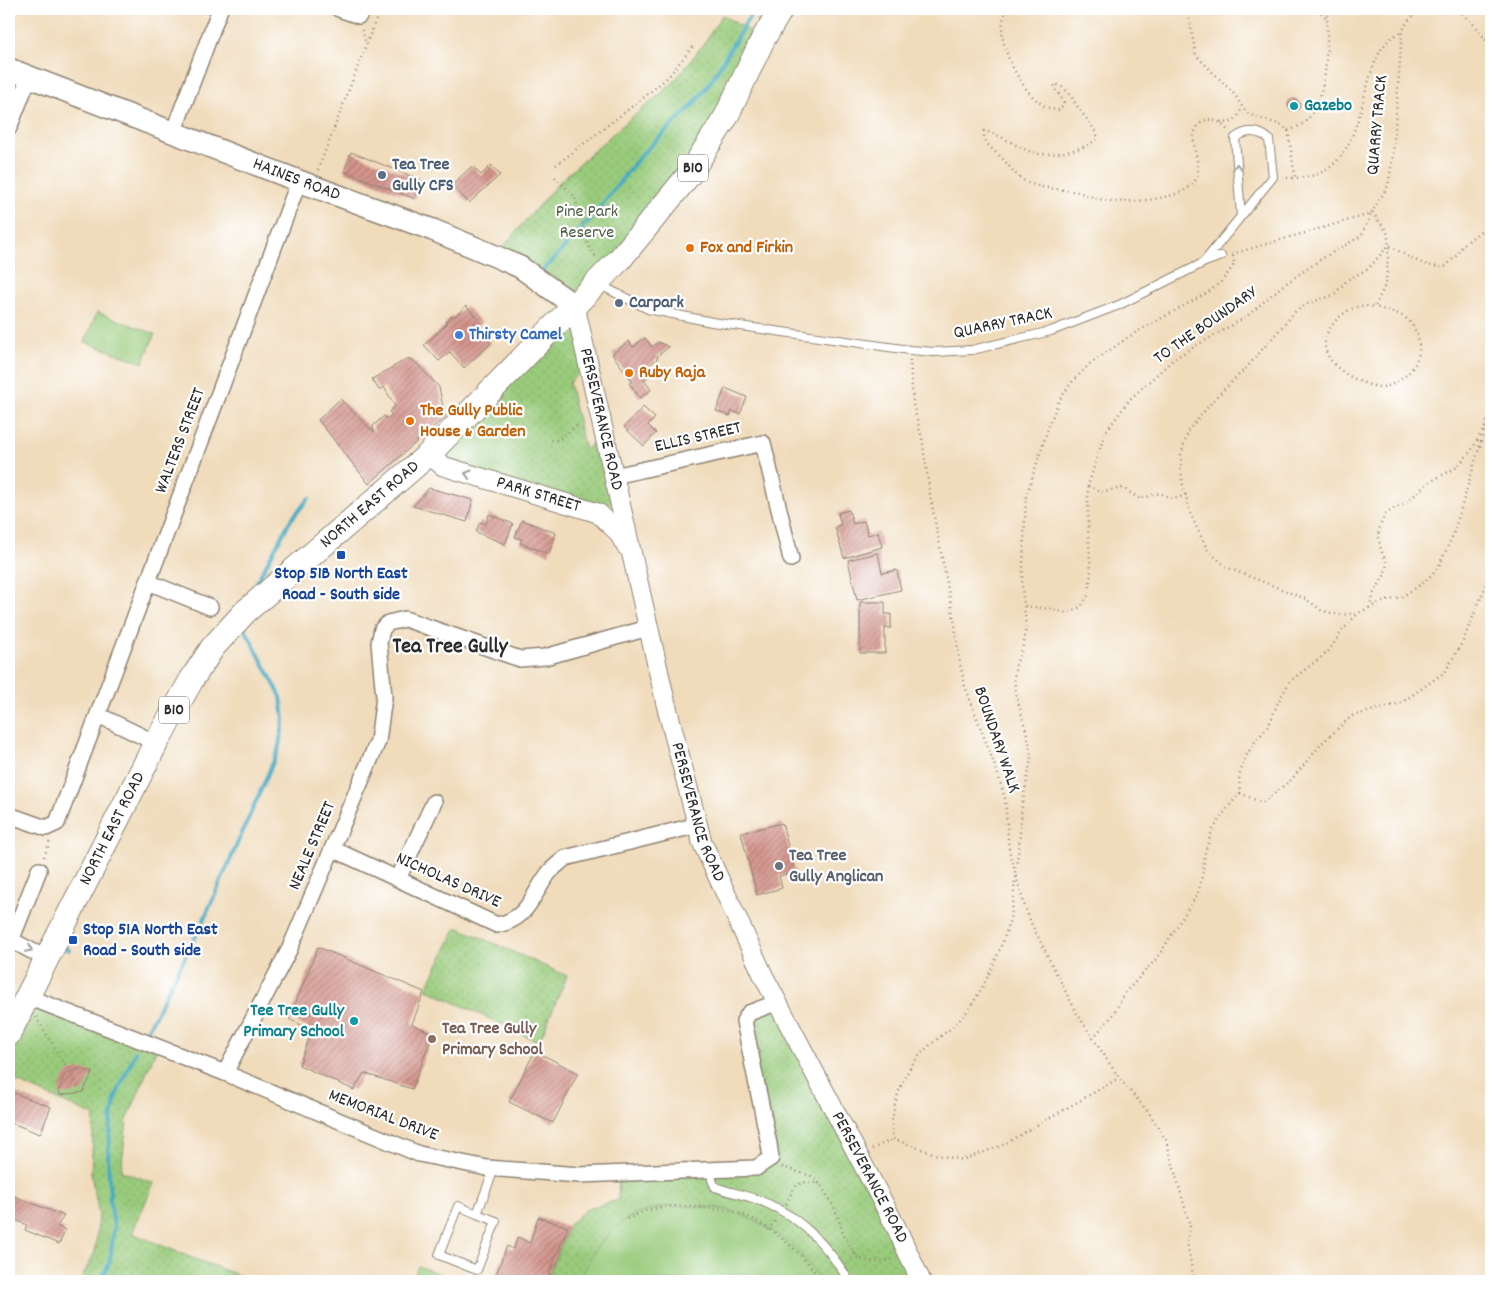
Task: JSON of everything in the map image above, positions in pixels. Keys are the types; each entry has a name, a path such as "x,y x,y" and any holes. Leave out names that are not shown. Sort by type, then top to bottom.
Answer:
{"main road":[{"name":"NORTH EAST ROAD","path":"9,1034 156,743 192,679 213,647 245,612 429,454 620,259 693,167 726,117 763,39 781,9"},
{"name":"HAINES ROAD","path":"9,69 433,230 520,267 575,306"}],"street":[{"path":"173,132 220,9"},
{"path":"339,9 359,16"},
{"path":"9,128 29,77"},
{"name":"WALTERS STREET","path":"57,823 148,582 305,183"},
{"name":"PERSEVERANCE ROAD","path":"575,306 666,704 702,842 778,1002 921,1281"},
{"name":"ELLIS STREET","path":"614,476 762,443 791,559"},
{"name":"PARK STREET","path":"429,454 444,466 598,513 618,532 632,556"},
{"path":"598,513 611,507 618,497"},
{"path":"148,582 210,607"},
{"name":"NEALE STREET","path":"225,1073 290,948 378,741 384,697 380,643 382,629 388,623 405,619 520,658 545,657 648,628"},
{"path":"98,715 156,743"},
{"path":"398,879 434,802"},
{"path":"9,815 46,828 57,823"},
{"name":"NICHOLAS DRIVE","path":"332,849 497,926 510,923 524,912 549,872 566,858 698,825"},
{"path":"39,870 10,943 47,959"},
{"name":"MEMORIAL DRIVE","path":"28,997 225,1073 419,1154 494,1169 579,1176 756,1168"},
{"path":"756,1168 770,1158 769,1144 744,1021 749,1012 778,1002"}],"lane":[{"name":"QUARRY TRACK","path":"602,278 648,309 712,322 910,350 934,352 972,350 1051,331 1119,305 1203,263 1274,177 1269,139 1264,134 1256,131 1241,133 1235,138"},
{"path":"1235,138 1241,216"},
{"path":"1203,263 1221,256"},
{"path":"477,1214 494,1169"},
{"path":"711,1170 715,1187 768,1203 805,1228 826,1247 849,1281"},
{"path":"458,1206 477,1214 496,1221 477,1270 440,1255 458,1206"}],"path":[{"path":"305,183 380,9"},
{"path":"1006,9 1002,37 1012,68 1023,84 1044,106 1053,110 1060,110 1064,104 1054,88 1055,84 1062,87 1074,99 1079,109 1096,130 1098,138 1094,143 1081,149 1036,153 984,130 983,135 988,145 1023,180 1043,188 1073,191 1104,200 1128,202 1148,200 1182,191 1197,178 1198,169 1194,137 1198,126 1207,119 1230,123 1237,118 1243,107"},
{"path":"1187,9 1196,55 1234,94 1246,112 1255,117 1280,124 1288,130 1295,177 1312,176 1321,173 1332,166 1340,157 1354,132 1376,59 1384,44 1396,34 1402,32 1407,22 1423,9"},
{"path":"1318,9 1327,19"},
{"path":"1288,130 1298,128 1308,118 1318,103 1325,74 1328,42 1327,9"},
{"path":"1416,13 1417,9"},
{"path":"1453,9 1465,15 1491,49"},
{"name":"QUARRY TRACK","path":"1372,212 1388,186 1393,156 1402,32"},
{"path":"1486,40 1491,32"},
{"path":"556,165 642,99 668,76 693,46"},
{"path":"1220,122 1235,138"},
{"path":"555,177 575,196 588,245 602,278"},
{"path":"1221,256 1372,212 1387,232 1389,245 1386,283 1375,307"},
{"name":"TO THE BOUNDARY","path":"1025,606 1067,613 1081,607 1089,594 1091,572 1088,486 1105,433 1130,399 1175,358 1246,317 1282,286 1302,272 1362,236 1372,212"},
{"path":"1389,245 1424,264 1435,268 1445,267 1456,256 1462,245 1491,223"},
{"path":"1389,245 1368,269 1347,280 1334,295 1309,303 1295,312 1234,381 1216,396 1188,431 1181,455 1182,481 1190,513 1207,549 1226,567 1306,599 1321,610 1339,614 1358,613 1401,597 1422,584 1438,568 1453,535 1491,410"},
{"path":"1194,1281 1187,1242 1190,1226 1166,1140 1149,1113 1119,1078 1076,1012 1024,907 1015,873 1022,806 1030,759 1029,742 1016,694 1014,678 1016,665 1024,643 1026,627 1022,586 1026,496 1049,425 1059,402 1071,383 1090,364 1133,334 1207,293 1222,281 1234,265 1233,254"},
{"path":"1361,305 1375,307 1405,317 1412,324 1418,340 1418,357 1412,369 1400,380 1388,387 1379,387 1366,383 1341,371 1327,354 1324,345 1327,335 1336,320 1349,310 1361,305"},
{"name":"BOUNDARY WALK","path":"893,1139 891,1127 898,1090 918,1056 964,1015 976,998 997,955 1012,914 1015,873 1009,850 1004,798 997,772 965,686 960,664 955,625 930,495 922,438 913,404 910,350"},
{"path":"1369,608 1388,564 1381,550 1378,535 1385,515 1406,503 1428,483 1458,467 1471,451 1488,422"},
{"path":"550,440 560,440 579,424"},
{"path":"1088,486 1098,492 1122,488 1140,499 1160,493 1172,499 1186,495"},
{"path":"1240,793 1262,803 1292,780 1323,742 1352,716 1401,703 1445,672 1463,641 1484,590 1491,560"},
{"path":"1093,1038 1112,1016 1125,993 1157,958 1198,894 1205,852 1212,831 1240,793 1240,776 1245,758 1254,742 1269,725 1278,702 1290,681 1328,652 1358,613"},
{"path":"39,870 57,823"},
{"path":"28,997 31,1009 78,1086"},
{"path":"858,1156 893,1139 938,1155 962,1160 1001,1146 1119,1078"},
{"path":"756,1168 776,1166 811,1176 821,1185 835,1209 844,1236 857,1256 867,1261 879,1262 909,1256"},
{"path":"768,1230 782,1212 791,1190 796,1184 802,1182 821,1185"},
{"path":"627,1219 648,1210 669,1206 688,1206 733,1212 752,1220 791,1245 804,1258 821,1281"}],"green space":[{"name":"Pine Park Reserve","path":"722,15 763,39 726,117 575,306 495,256 559,182 672,84 703,45"},
{"path":"575,306 588,364 569,383 585,450 604,433 618,497 598,513 429,454"},
{"path":"97,312 155,334 143,363 85,342"},
{"path":"457,927 567,976 539,1042 426,989"},
{"path":"28,997 156,1050 127,1120 121,1171 154,1183 132,1233 254,1281 80,1281 95,1252 99,1215 91,1174 94,1116 9,1078 9,1033"},
{"path":"778,1002 919,1281 546,1281 570,1223 587,1209 618,1200 619,1174 756,1168 770,1158 744,1021"},
{"path":"669,1206 719,1209 734,1212 760,1223 784,1239 804,1259 821,1281 581,1281 588,1263 598,1246 619,1224 637,1214"},
{"path":"418,1266 458,1281 412,1281"}],"building":[{"name":"Gazebo","path":"1292,99 1296,99 1300,105 1296,111 1292,111 1288,107 1288,103"},
{"name":"Tea Tree Gully CFS","path":"351,152 421,180 415,199 344,171"},
{"path":"491,165 500,175 469,203 452,185 472,166 481,175"},
{"name":"Thirsty Camel","path":"466,306 481,322 476,327 491,343 464,368 450,352 439,361 424,345 447,324 445,322"},
{"path":"645,338 652,347 658,342 669,347 644,369 649,376 644,380 651,390 640,398 629,383 632,381 612,354 629,341 633,347"},
{"name":"The Gully Public House & Garden","path":"407,359 413,360 439,387 443,407 441,410 446,416 369,484 318,420 340,399 374,432 373,426 384,416 387,419 392,414 389,412 395,406 384,387 379,390 372,379"},
{"path":"725,388 747,397 740,414 732,411 730,416 716,411"},
{"path":"643,407 655,418 648,425 656,433 644,446 624,427"},
{"path":"429,488 473,500 467,522 413,506"},
{"path":"849,510 853,524 864,521 868,535 878,532 882,547 844,558 835,527 841,525 838,513"},
{"path":"489,514 513,524 505,544 476,532 480,522 486,524"},
{"path":"522,520 556,533 549,554 520,543 522,539 515,537"},
{"path":"878,553 882,573 897,570 901,590 857,600 848,560"},
{"path":"860,602 885,602 885,614 891,614 891,628 885,628 885,653 860,653"},
{"path":"782,823 795,872 779,876 782,888 757,895 741,833"},
{"name":"Tee Tree Gully Primary School","path":"318,947 424,992 412,1024 433,1034 412,1089 364,1073 354,1090 299,1065 312,1030 289,1019"},
{"path":"535,1051 578,1073 553,1123 509,1102"},
{"path":"78,1069 93,1072 83,1092 60,1095 59,1089 64,1077"},
{"path":"9,1091 51,1107 40,1134 9,1122"},
{"path":"9,1194 64,1216 57,1226 65,1230 59,1244 25,1230 27,1225 9,1217"},
{"path":"538,1217 568,1227 546,1281 494,1280 507,1246 513,1249 518,1237 530,1243"}],"waterway":[{"path":"543,270 593,216 642,154 695,103 711,81 754,9"},
{"path":"250,594 290,521 309,498"},
{"path":"147,1031 202,924 278,751 284,719 281,697 244,627"},
{"path":"101,1281 110,1261 114,1227 110,1200 108,1157 111,1120 116,1096 136,1051"}],"place":[{"name":"Gazebo","path":"1294,106"},
{"name":"Tea Tree Gully CFS","path":"382,175"},
{"name":"Fox and Firkin","path":"690,248"},
{"name":"Carpark","path":"619,303"},
{"name":"Thirsty Camel","path":"459,335"},
{"name":"Ruby Raja","path":"629,373"},
{"name":"The Gully Public House & Garden","path":"410,421"},
{"name":"Stop 51B North East Road - South side","path":"341,555"},
{"name":"Tea Tree Gully Anglican","path":"779,866"},
{"name":"Stop 51A North East Road - South side","path":"73,940"},
{"name":"Tee Tree Gully Primary School","path":"354,1021"},
{"name":"Tea Tree Gully Primary School","path":"432,1039"}],"district":[{"name":"Tea Tree Gully","path":"450,647"}]}
